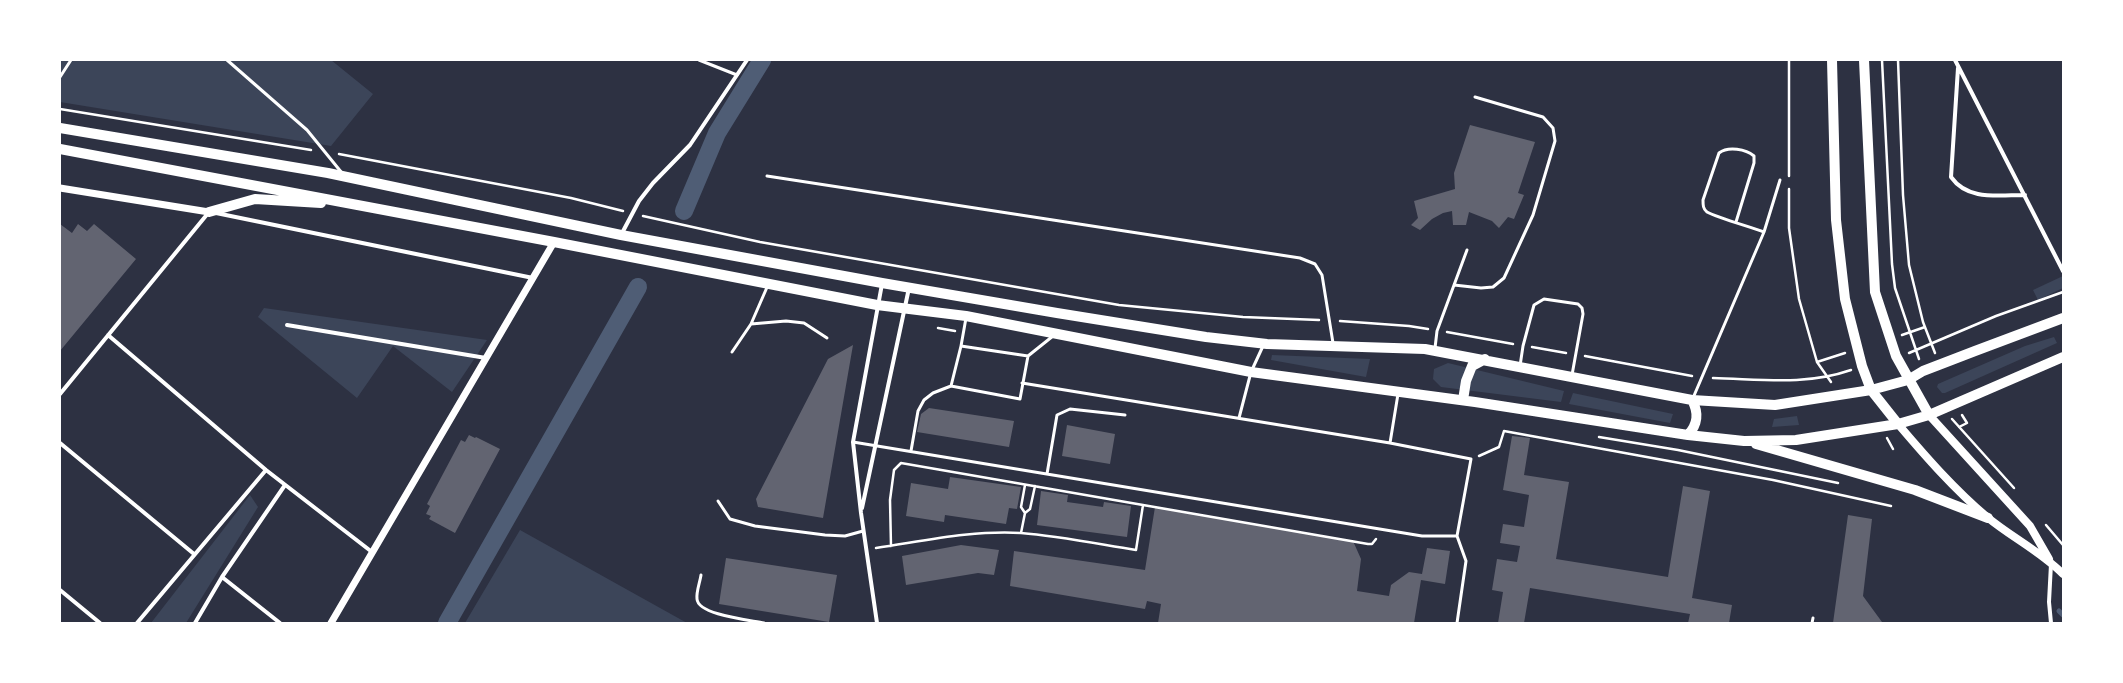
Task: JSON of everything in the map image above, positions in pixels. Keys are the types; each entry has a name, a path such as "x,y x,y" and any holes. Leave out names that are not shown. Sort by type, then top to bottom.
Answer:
{"main road":[{"path":"1832,60 1836,220 1845,299 1862,366 1871,390 1898,424 1953,487 1988,518 2051,561"},
{"path":"1864,60 1875,292 1896,356 1908,380 1929,415 2030,526 2051,561 2063,574"},
{"path":"60,128 346,177 566,222 621,235 909,288 1206,337 1267,344 1435,350 1485,359 1520,368 1571,376 1692,400 1775,405 1871,390 1908,380 1923,371 2063,318"},
{"path":"60,149 769,283 877,305 966,316 1055,335 1251,372 1463,400 1688,435 1744,441 1796,440 1898,424 1929,415 2063,357"},
{"path":"209,212 255,199 363,206"},
{"path":"1463,400 1466,381 1472,366 1485,359"},
{"path":"1688,435 1694,428 1697,414 1697,409 1692,400"},
{"path":"1744,441 1915,490 1988,518"}],"street":[{"path":"621,235 632,213 653,183 690,145 747,60"},
{"path":"1955,60 2063,271"},
{"path":"1958,66 1951,177 1957,186 1968,192 1980,195 2025,195"},
{"path":"60,188 209,212 533,278"},
{"path":"60,394 209,212"},
{"path":"330,623 554,242"},
{"path":"877,623 863,531 853,442 882,283"},
{"path":"861,513 909,288"},
{"path":"287,325 487,358"},
{"path":"108,335 266,470 372,552"},
{"path":"60,443 194,554"},
{"path":"137,623 266,470"},
{"path":"195,623 222,577 285,485"},
{"path":"2051,561 2049,602 2051,623"},
{"path":"222,577 280,623"},
{"path":"60,590 100,623"}],"lane":[{"path":"60,77 71,60"},
{"path":"226,60 307,130 346,177"},
{"path":"699,60 737,75"},
{"path":"1454,284 1481,288 1493,287 1504,278 1533,215 1555,141 1553,128 1543,117 1475,97"},
{"path":"1736,222 1754,163 1754,156 1750,153 1728,148 1719,153 1703,200 1704,207 1707,212 1764,232"},
{"path":"766,176 1300,258 1315,264 1322,275 1333,347"},
{"path":"1692,400 1764,232 1780,180"},
{"path":"1435,350 1437,331 1467,250"},
{"path":"732,352 751,324 769,283"},
{"path":"1520,368 1523,346 1534,305 1537,301 1544,299 1578,304 1582,308 1583,314 1571,376"},
{"path":"951,386 964,332 966,316"},
{"path":"751,324 786,321 804,323 827,338"},
{"path":"910,451 918,410 924,400 951,386 1020,399 1028,356 1055,335"},
{"path":"1239,418 1251,372 1263,346 1267,344"},
{"path":"961,346 1028,356"},
{"path":"1022,382 1390,443 1471,459 1457,536 1466,561 1457,623"},
{"path":"1390,443 1398,392"},
{"path":"1047,474 1057,415 1070,409 1125,415"},
{"path":"853,442 1422,536 1457,536"},
{"path":"718,501 730,519 754,526 845,536 863,531"},
{"path":"701,575 697,599 699,604 709,612 764,623"},
{"path":"1812,618 1812,623"}],"path":[{"path":"1789,60 1789,228 1799,299 1817,362 1840,396"},
{"path":"1882,60 1892,264 1895,288 1923,371"},
{"path":"1898,60 1903,195 1909,265 1925,327 1931,344"},
{"path":"60,109 324,152 571,198 767,244 1119,305 1243,317 1409,326 1702,377 1799,381 1827,377 1862,366"},
{"path":"1896,356 1917,350 1996,316 2063,292"},
{"path":"933,327 964,332"},
{"path":"1890,339 1925,327"},
{"path":"1817,362 1858,349"},
{"path":"1943,409 2018,491"},
{"path":"1471,459 1499,447 1502,444 1504,431 1773,480 1891,506"},
{"path":"1594,436 1678,450 1840,484"},
{"path":"1478,464 1480,456"},
{"path":"1144,505 1136,550 1021,533 959,535 891,546 890,500 894,470 901,463 1025,485 1035,486 1368,544 1372,544 1375,541 1376,528"},
{"path":"1025,485 1022,506 1025,513"},
{"path":"1021,533 1025,513 1030,508 1035,486"},
{"path":"2041,521 2063,545"}],"shaded area":[{"path":"60,60 331,60 373,94 331,146 60,102"},
{"path":"2063,276 2063,288 2038,300 2033,290"},
{"path":"264,308 487,340 452,392 393,346 357,398 258,317"},
{"path":"2054,337 2057,343 1945,393 1942,393 1937,387 1938,384 2025,346"},
{"path":"1272,355 1370,359 1366,377 1271,360"},
{"path":"1448,363 1564,391 1561,402 1441,387 1433,379 1434,369"},
{"path":"1573,393 1673,414 1670,423 1569,404"},
{"path":"1797,416 1799,425 1772,427 1774,419"},
{"path":"250,495 258,507 186,623 151,623"},
{"path":"520,530 687,623 465,623"}],"building":[{"path":"1470,125 1535,142 1518,193 1524,195 1514,219 1508,217 1499,228 1492,221 1469,212 1466,225 1453,225 1452,211 1443,213 1432,219 1420,230 1411,225 1418,218 1414,201 1455,189 1454,173"},
{"path":"60,224 72,233 78,224 87,231 94,224 136,259 60,351"},
{"path":"853,345 823,518 758,507 756,499 828,359"},
{"path":"929,408 1014,421 1009,447 917,432 921,414"},
{"path":"1067,425 1115,434 1110,464 1062,456"},
{"path":"469,435 500,449 455,533 429,519 431,516 426,514 430,506 427,504 461,440 465,442"},
{"path":"1512,436 1530,438 1524,475 1569,482 1556,559 1668,577 1683,486 1710,491 1692,598 1732,605 1729,623 1688,623 1690,614 1530,588 1524,623 1498,623 1503,592 1492,590 1497,559 1517,562 1520,546 1500,543 1503,524 1524,527 1529,495 1503,490"},
{"path":"950,477 1021,487 1017,509 1009,508 1006,524 945,515 944,522 906,516 911,483 948,489"},
{"path":"1041,491 1068,495 1067,502 1103,507 1104,502 1131,506 1127,537 1037,525"},
{"path":"1155,507 1353,541 1361,559 1357,591 1389,596 1391,585 1409,572 1422,574 1427,548 1450,551 1445,584 1421,580 1414,623 1158,623 1161,604 1147,601 1145,609 1010,586 1014,551 1145,570"},
{"path":"1848,515 1872,519 1863,596 1882,622 1885,623 1833,623"},
{"path":"961,545 999,550 994,575 978,573 906,585 902,556"},
{"path":"726,558 837,575 829,622 719,604"}],"waterway":[{"path":"684,211 717,133 762,60"},
{"path":"447,623 638,287"},
{"path":"2059,611 2063,615"}]}
